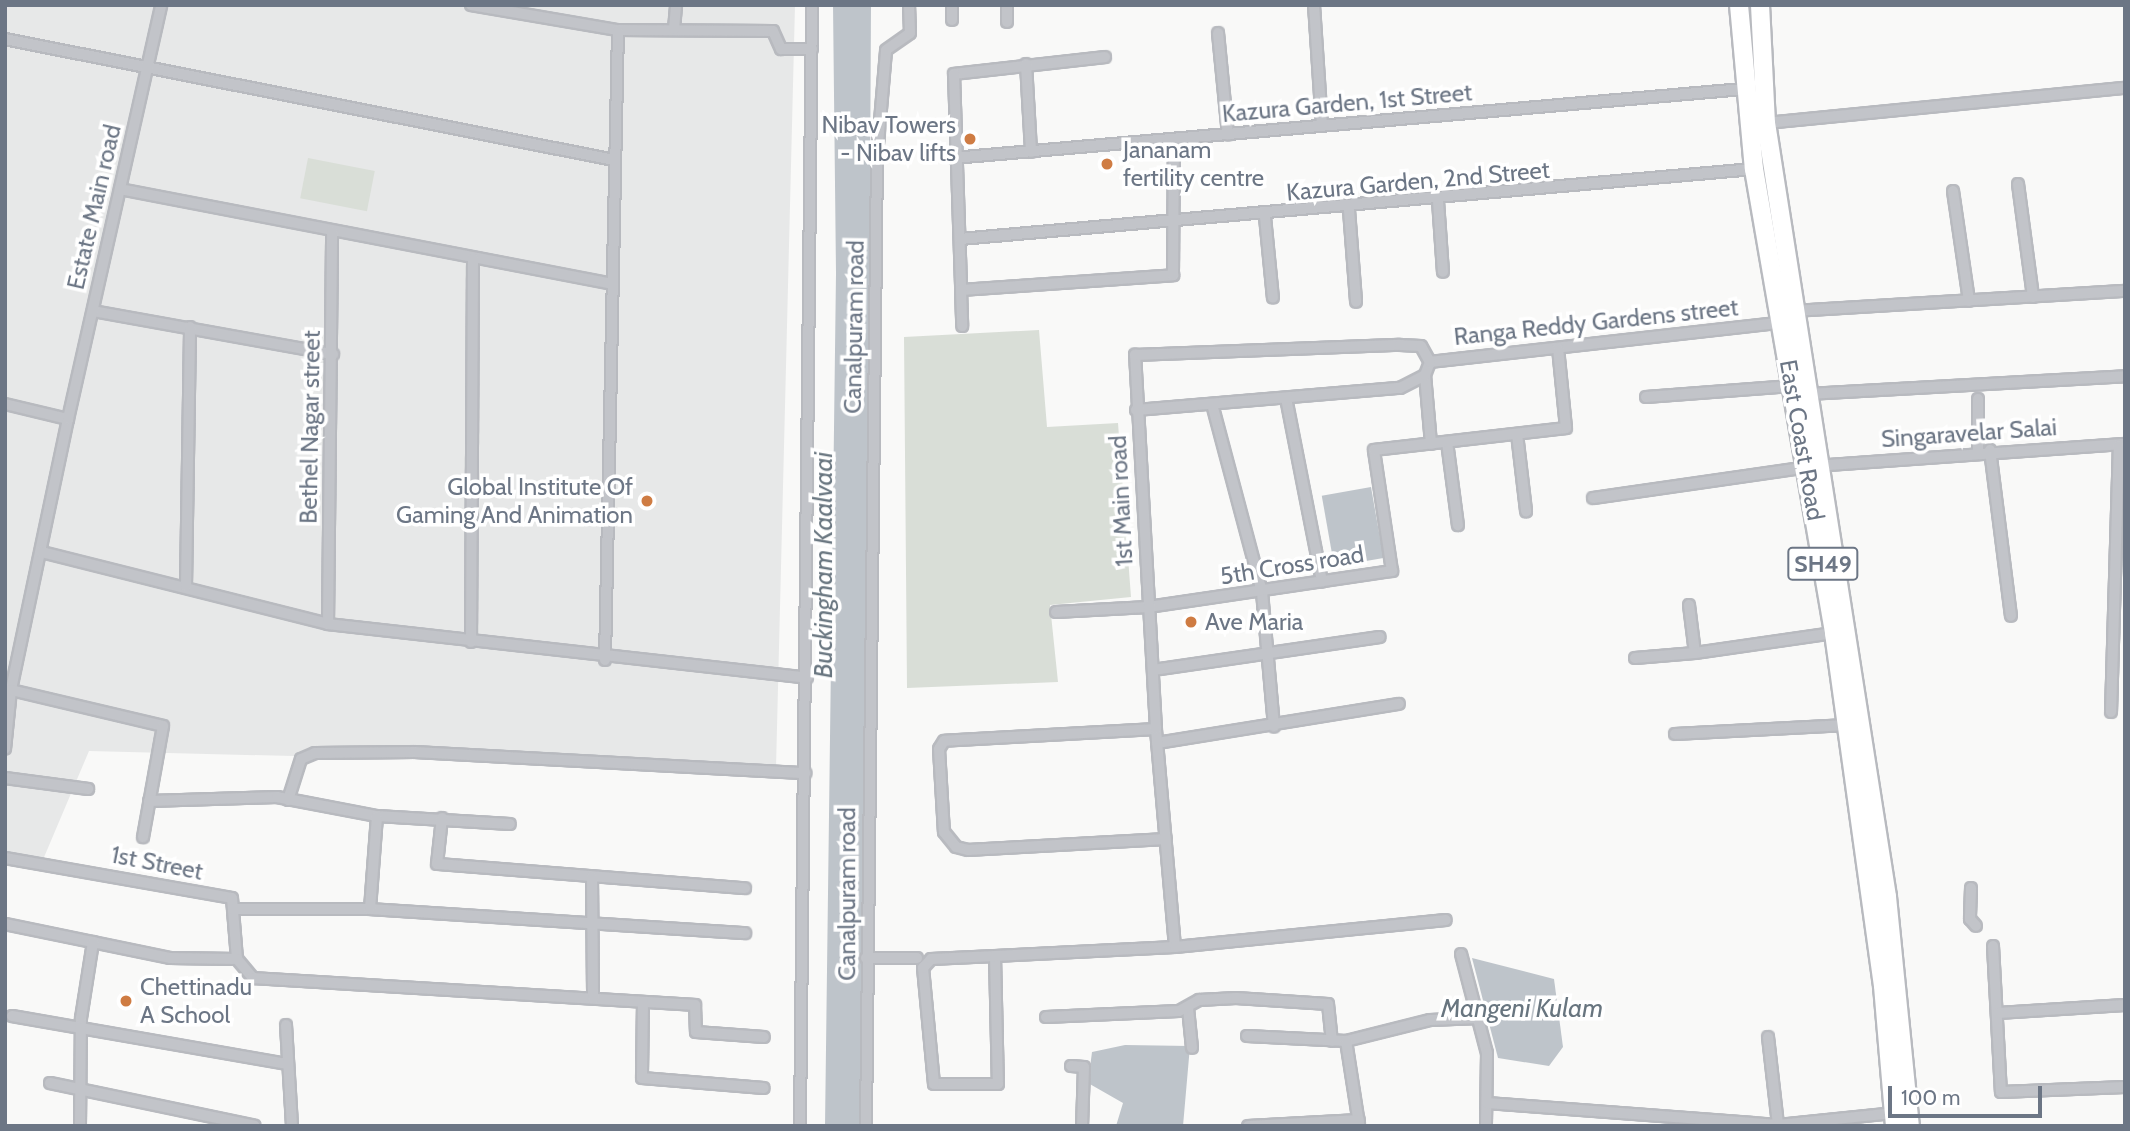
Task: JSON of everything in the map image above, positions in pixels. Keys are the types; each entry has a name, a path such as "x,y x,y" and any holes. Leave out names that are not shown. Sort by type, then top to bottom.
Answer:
{"main road":[{"name":"East Coast Road","path":"1739,5 1744,89 1754,169 1808,394 1811,467 1831,519 1887,897 1910,1126"},
{"name":"East Coast Road","path":"1760,5 1766,123 1790,318 1792,386 1811,467 1847,725 1895,1119"}],"street":[{"name":"Estate Main road","path":"5,749 11,690 68,419 161,5"},
{"path":"473,5 618,30 773,31 779,47 812,50"},
{"path":"674,29 676,5"},
{"name":"Canalpuram road","path":"800,1126 807,678 812,5"},
{"name":"Canalpuram road","path":"866,1126 877,156 886,50 910,33 909,5"},
{"path":"952,5 952,20"},
{"path":"1007,5 1007,22"},
{"path":"1314,5 1322,125"},
{"path":"605,660 610,283 618,30"},
{"path":"1218,33 1227,135"},
{"path":"5,39 614,160"},
{"path":"962,326 960,239 953,158 957,72 1105,57"},
{"path":"1026,64 1031,152"},
{"path":"1766,123 2125,88"},
{"name":"Kazura Garden, 1st Street","path":"953,158 1174,141 1322,125 1744,89"},
{"path":"961,290 1174,275 1174,141"},
{"name":"Kazura Garden, 2nd Street","path":"960,239 1174,219 1265,217 1349,210 1754,169"},
{"path":"2018,184 2033,297"},
{"path":"120,189 610,283"},
{"path":"1953,191 1969,301"},
{"path":"1438,201 1443,272"},
{"path":"1349,210 1356,302"},
{"path":"1265,217 1273,298"},
{"name":"Bethel Nagar street","path":"328,624 333,354 332,231"},
{"path":"471,642 473,258"},
{"name":"Ranga Reddy Gardens street","path":"1425,375 1430,362 1790,318 1969,301 2125,291"},
{"path":"93,311 333,354"},
{"path":"186,586 190,327"},
{"name":"1st Main road","path":"1175,947 1156,729 1135,355 1399,345 1421,346 1430,362"},
{"name":"5th Cross road","path":"1056,612 1148,607 1392,571 1374,450 1566,428 1558,348"},
{"path":"1136,410 1400,388 1425,375 1431,444"},
{"path":"1808,394 2125,376"},
{"path":"1646,397 1792,386"},
{"path":"1286,398 1322,582"},
{"path":"1978,399 1978,451"},
{"path":"5,404 68,419"},
{"path":"1212,404 1262,592 1272,654 1274,726"},
{"path":"1517,434 1526,511"},
{"path":"1447,442 1458,525"},
{"path":"2111,712 2122,445"},
{"name":"Singaravelar Salai","path":"1593,498 1811,467 1990,450 2122,445"},
{"path":"1990,450 2011,616"},
{"path":"41,552 186,586 328,624 605,660 807,678"},
{"path":"1689,605 1695,653"},
{"path":"1634,659 1834,633"},
{"path":"1153,670 1380,638"},
{"path":"11,690 163,726 144,837"},
{"path":"1157,743 1399,704"},
{"path":"1675,734 1847,725"},
{"path":"1156,729 944,741 939,749 944,832 956,847 968,850 1166,839"},
{"path":"288,800 301,759 315,753 429,752 805,773"},
{"path":"5,778 88,789"},
{"path":"149,801 288,800 377,816 510,824"},
{"path":"370,909 377,816"},
{"path":"442,818 437,864 745,888"},
{"name":"1st Street","path":"5,858 232,898 233,909"},
{"path":"592,877 590,927 593,998"},
{"path":"1971,888 1970,919 1976,926"},
{"path":"746,933 590,927 370,909 233,909 237,959 253,978 319,986 378,983 695,1005 696,1032 764,1037"},
{"path":"995,956 998,1084 934,1084 925,962 995,956 1175,947 1446,920"},
{"path":"5,924 170,958 237,959"},
{"path":"80,1126 84,1028 93,942"},
{"path":"1993,946 2001,1093 2125,1087"},
{"path":"1461,954 1480,1018 1487,1104 1486,1126"},
{"path":"867,958 917,958"},
{"path":"1046,1017 1188,1008 1199,1000 1236,998 1328,1003 1332,1041"},
{"path":"643,1002 642,1078 764,1087"},
{"path":"1998,1013 2125,1005"},
{"path":"1188,1008 1192,1048"},
{"path":"12,1016 288,1064"},
{"path":"1247,1037 1346,1041 1430,1020 1480,1018"},
{"path":"286,1025 292,1126"},
{"path":"1768,1037 1778,1125"},
{"path":"1248,1126 1359,1123 1346,1041"},
{"path":"1071,1066 1084,1067 1082,1126"},
{"path":"50,1083 255,1126"},
{"path":"1487,1104 1778,1125 1895,1119"}],"shaded area":[{"path":"5,5 795,5 776,768 89,751 42,862 5,854"},
{"path":"308,158 375,171 367,211 300,198"},
{"path":"1039,330 1047,427 1118,423 1131,597 1050,605 1058,682 907,688 904,337"}],"water":[{"path":"833,5 871,5 865,1126 825,1126 836,273"},
{"path":"1371,487 1384,558 1334,567 1322,496"},
{"name":"Mangeni Kulam","path":"1472,958 1554,979 1563,1047 1549,1066 1498,1058"},
{"path":"1125,1045 1190,1046 1183,1126 1116,1126 1123,1103 1088,1083 1092,1052"}],"place":[{"name":"Nibav Towers - Nibav lifts","path":"970,139"},
{"name":"Jananam fertility centre","path":"1107,164"},
{"name":"Global Institute Of Gaming And Animation","path":"647,501"},
{"name":"Ave Maria","path":"1191,622"},
{"name":"Chettinadu A School","path":"126,1001"}],"water label":[{"name":"Buckingham Kaalvaai","path":"824,565"}]}
